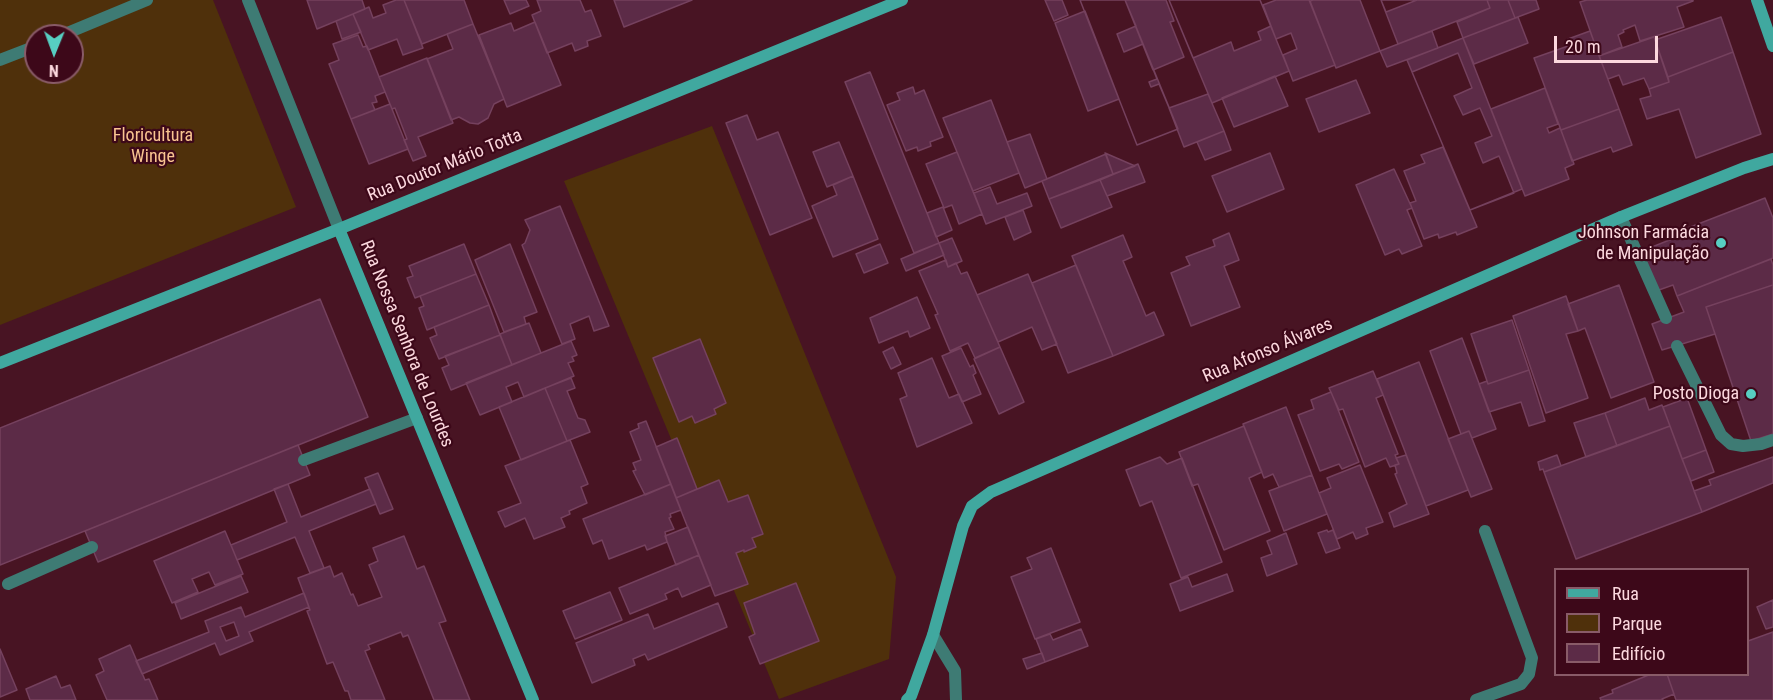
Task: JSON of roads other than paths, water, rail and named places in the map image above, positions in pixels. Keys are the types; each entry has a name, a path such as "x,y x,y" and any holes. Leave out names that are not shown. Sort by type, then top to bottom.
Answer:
{"street":[{"path":"84,26 147,0"},
{"name":"Rua Nossa Senhora de Lourdes","path":"248,0 339,229 533,700"},
{"name":"Rua Doutor Mário Totta","path":"0,363 339,229 902,0"},
{"path":"1757,0 1773,46"},
{"path":"0,60 24,51"},
{"name":"Rua Afonso Álvares","path":"907,700 911,696 933,635 963,525 972,506 991,492 1621,218 1744,168 1773,159"},
{"path":"1621,218 1666,318"},
{"path":"1677,346 1721,435 1731,444 1743,446 1773,440"},
{"path":"304,460 417,418"},
{"path":"1476,700 1521,684 1529,674 1532,658 1485,531"},
{"path":"8,584 92,546"},
{"path":"933,635 955,671 956,700"}],"place":[{"name":"Johnson Farmácia de Manipulação","path":"1721,243"},
{"name":"Posto Dioga","path":"1751,394"}],"park label":[{"name":"Floricultura Winge","path":"153,146"}]}
